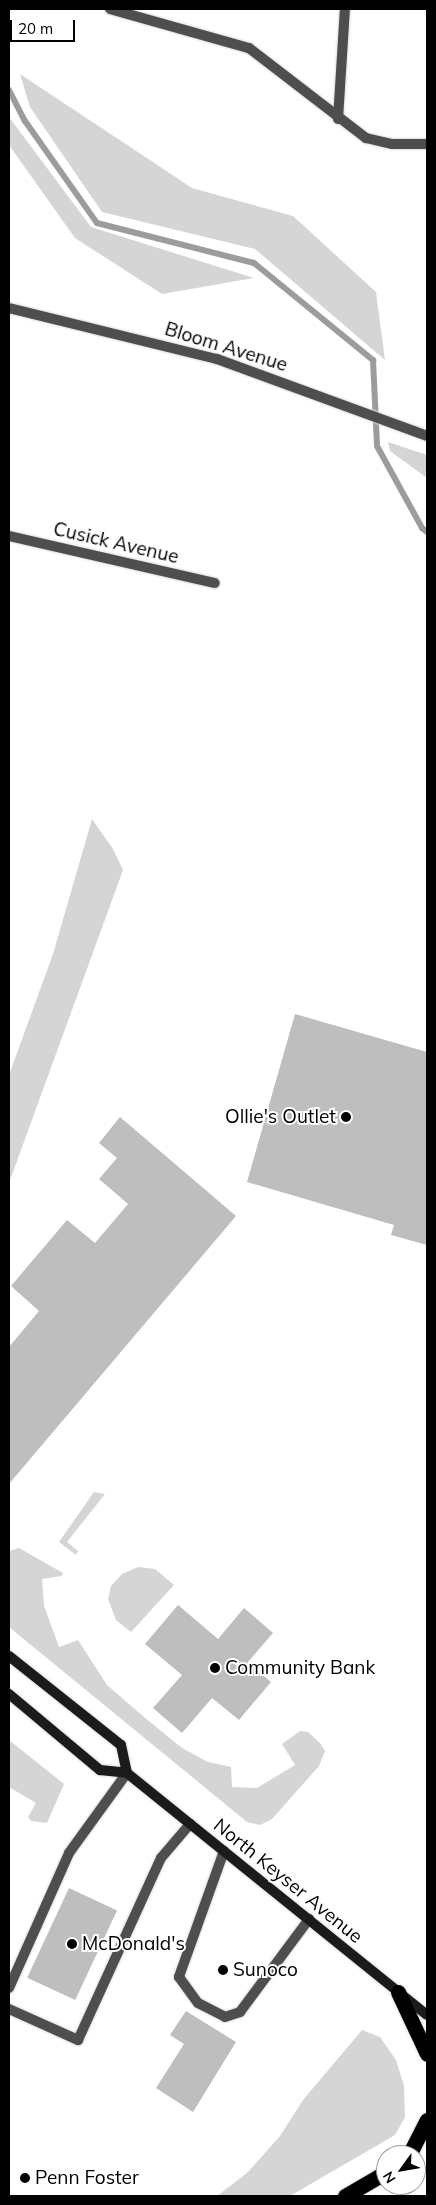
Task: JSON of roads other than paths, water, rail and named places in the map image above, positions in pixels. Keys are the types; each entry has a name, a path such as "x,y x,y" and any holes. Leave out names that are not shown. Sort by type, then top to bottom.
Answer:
{"highway":[{"path":"398,1992 427,2054"},
{"path":"414,2145 427,2120"},
{"path":"345,2196 376,2178"}],"main road":[{"path":"9,1656 120,1745 127,1773 100,1770 9,1694"},
{"name":"North Keyser Avenue","path":"127,1773 427,2015"}],"street":[{"path":"110,9 249,48 338,119 366,138 392,144 427,144"},
{"path":"338,119 345,9"},
{"name":"Bloom Avenue","path":"9,308 217,359 427,436"},
{"name":"Cusick Avenue","path":"9,536 215,583"},
{"path":"9,1988 69,1853 127,1773"},
{"path":"9,2009 78,2040 157,1866 190,1824"},
{"path":"224,1851 178,1977 198,2003 225,2017 240,2012 308,1919"}],"waterway":[{"path":"9,90 25,121 97,223 254,263 373,360 377,446 422,528 427,532"}],"place":[{"name":"Ollie's Outlet","path":"346,1117"},
{"name":"Community Bank","path":"215,1668"},
{"name":"McDonald's","path":"72,1944"},
{"name":"Sunoco","path":"223,1970"},
{"name":"Penn Foster","path":"25,2178"}]}
